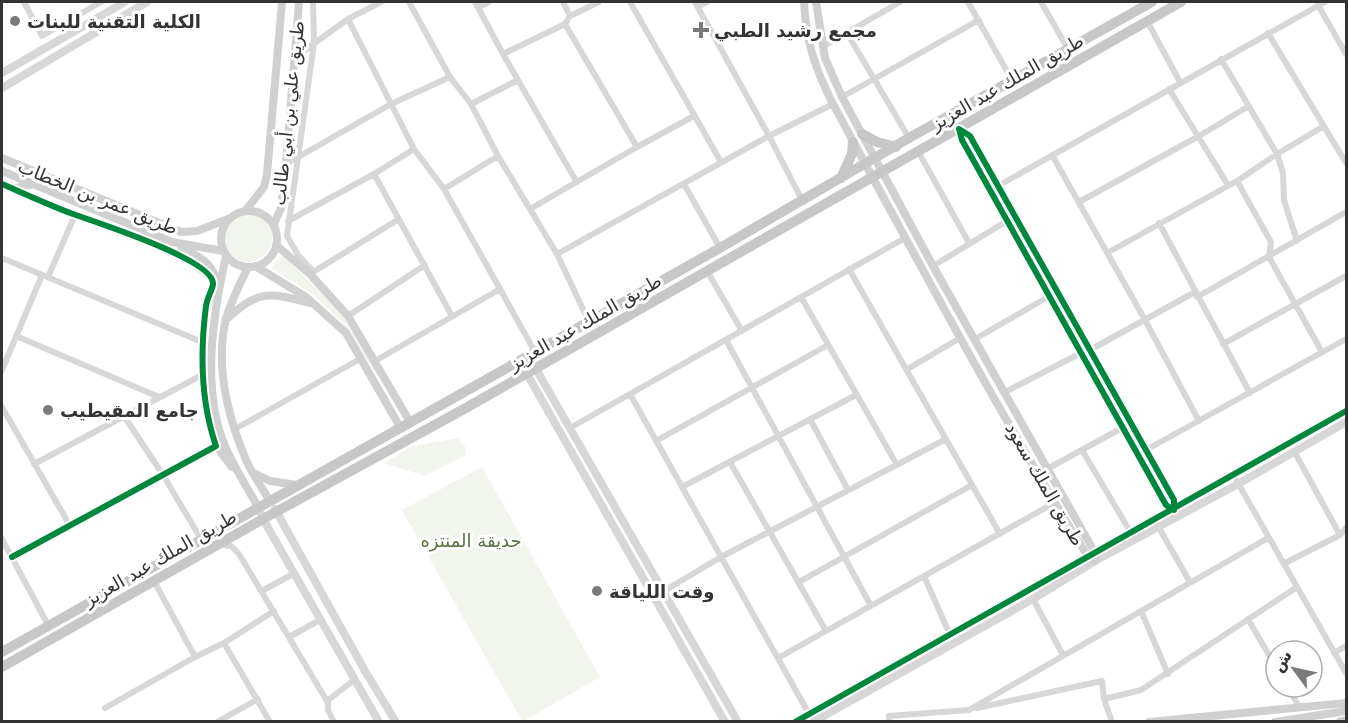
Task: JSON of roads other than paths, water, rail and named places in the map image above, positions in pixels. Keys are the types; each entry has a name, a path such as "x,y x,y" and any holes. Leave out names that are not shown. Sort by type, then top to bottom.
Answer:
{"highway":[{"name":"طريق الملك عبد العزيز","path":"2,652 1152,2"},
{"name":"طريق الملك عبد العزيز","path":"2,668 262,519 707,272 1181,2"},
{"path":"862,134 877,142 896,147"},
{"path":"841,178 852,154 853,142"}],"main road":[{"name":"طريق علي بن أبي طالب","path":"246,210 264,187 267,174 282,2"},
{"name":"طريق علي بن أبي طالب","path":"274,224 280,208 286,164 299,2"},
{"name":"طريق الملك سعود","path":"804,2 808,37 816,70 832,104 960,339 1054,503 1093,557"},
{"name":"طريق الملك سعود","path":"816,2 825,58 842,97 1093,557"},
{"name":"طريق عمر بن الخطاب","path":"2,158 181,232 197,231 228,219"},
{"name":"طريق عمر بن الخطاب","path":"2,171 172,242 224,253"},
{"path":"13,189 34,184"},
{"path":"206,343 217,300 224,253 220,234 228,219 240,212 246,210 262,214 274,224 277,233 276,245 269,259 252,267 234,297 226,320 222,366 227,401 235,429 247,462 269,500"},
{"path":"172,242 205,260 211,266 217,281 217,300"},
{"path":"276,245 312,273 348,316 375,361 405,425"},
{"path":"224,253 236,264 252,267 292,288 346,333 360,359 405,425"},
{"path":"213,285 206,343 214,405 224,445 258,507"},
{"path":"226,320 247,301 258,296 285,296 314,304"},
{"path":"209,425 214,405"},
{"path":"216,446 243,481"},
{"path":"253,472 270,481 297,485"},
{"path":"1149,722 1347,703"},
{"path":"1275,722 1347,711"},
{"path":"1340,722 1347,721"}],"street":[{"path":"24,2 54,57"},
{"path":"42,36 101,2"},
{"path":"2,73 125,2"},
{"path":"2,88 144,2"},
{"path":"313,2 314,44 287,236 312,273 399,219"},
{"path":"294,58 348,20 381,2"},
{"path":"409,2 450,77 471,104 498,156 557,254 589,322"},
{"path":"489,2 477,4 576,181"},
{"path":"563,2 570,16"},
{"path":"503,54 565,24 570,16 599,2"},
{"path":"630,2 721,162"},
{"path":"707,2 697,4 770,135 802,200"},
{"path":"824,46 900,2"},
{"path":"968,2 1012,80"},
{"path":"1041,2 1068,49"},
{"path":"990,191 1321,3 1345,50"},
{"path":"348,20 414,149 444,189 535,352"},
{"path":"842,97 979,20"},
{"path":"1147,21 1180,82"},
{"path":"565,24 637,147"},
{"path":"847,33 909,138"},
{"path":"1268,33 1347,163"},
{"path":"1221,59 1277,154 1283,173 1284,200 1297,241"},
{"path":"286,164 391,104 450,77"},
{"path":"471,104 518,80"},
{"path":"1169,88 1228,185"},
{"path":"557,254 770,135 832,104"},
{"path":"1079,202 1249,106"},
{"path":"530,209 694,116"},
{"path":"1107,253 1237,181 1324,126"},
{"path":"958,129 970,136 1174,500 1174,510"},
{"path":"958,129 1006,221 1137,455 1166,506 1174,510"},
{"path":"288,221 374,174 414,149"},
{"path":"918,151 969,243"},
{"path":"1052,155 1199,421"},
{"path":"444,189 498,156"},
{"path":"374,174 452,316"},
{"path":"1237,181 1271,242 1269,256 1322,352"},
{"path":"2,184 75,215 146,240 193,263 209,274 213,285"},
{"path":"684,184 720,248"},
{"path":"1090,350 1297,241 1347,212"},
{"path":"2,370 4,359 75,215"},
{"path":"933,266 1006,221"},
{"path":"1159,223 1250,393"},
{"path":"570,428 905,238"},
{"path":"2,258 206,343 202,393 216,446 12,558"},
{"path":"348,316 425,265"},
{"path":"849,270 1000,534"},
{"path":"707,272 742,331"},
{"path":"1223,344 1347,276"},
{"path":"375,361 500,289"},
{"path":"801,297 897,465"},
{"path":"975,339 1048,297"},
{"path":"16,336 159,398"},
{"path":"906,370 960,339"},
{"path":"1137,455 1347,339"},
{"path":"726,340 871,606"},
{"path":"656,441 828,345"},
{"path":"1005,392 1081,353"},
{"path":"235,429 360,359"},
{"path":"531,371 570,428 738,722"},
{"path":"531,371 725,722"},
{"path":"34,464 202,375"},
{"path":"630,394 811,718"},
{"path":"682,487 856,395"},
{"path":"2,407 69,526"},
{"path":"795,722 811,718 1033,599 1131,533 1347,411"},
{"path":"124,416 201,539"},
{"path":"810,419 848,490"},
{"path":"811,718 950,635 1093,557 1159,528 1347,422"},
{"path":"1047,469 1122,428"},
{"path":"664,591 721,557 946,439"},
{"path":"1082,450 1131,533"},
{"path":"1294,451 1340,535"},
{"path":"730,462 826,631"},
{"path":"1234,476 1347,673"},
{"path":"799,582 843,555 972,485"},
{"path":"269,500 396,722"},
{"path":"778,658 1054,503"},
{"path":"258,507 262,519 379,722"},
{"path":"1159,528 1190,582"},
{"path":"1285,563 1340,535 1347,528"},
{"path":"969,710 1268,538"},
{"path":"2,539 48,625"},
{"path":"217,545 231,546 239,554 328,700 328,710 334,722"},
{"path":"262,591 293,574"},
{"path":"924,576 950,635"},
{"path":"154,581 195,657"},
{"path":"1104,699 1141,690 1297,587"},
{"path":"1033,599 1063,655"},
{"path":"105,708 224,643 274,611"},
{"path":"1141,611 1167,674"},
{"path":"1248,619 1264,646"},
{"path":"289,637 320,620"},
{"path":"224,643 270,722"},
{"path":"1334,653 1347,646"},
{"path":"328,700 354,680"},
{"path":"889,722 889,716 969,710 1102,681 1104,699 1112,722"},
{"path":"217,722 258,699"},
{"path":"1295,699 1299,707"}],"place":[{"name":"الكلية التقنية للبنات","path":"15,21"},
{"name":"مجمع رشيد الطبي","path":"701,30"},
{"name":"جامع المقيطيب","path":"48,410"},
{"name":"وقت اللياقة","path":"597,591"}],"park label":[{"name":"حديقة المنتزه","path":"471,540"}]}
